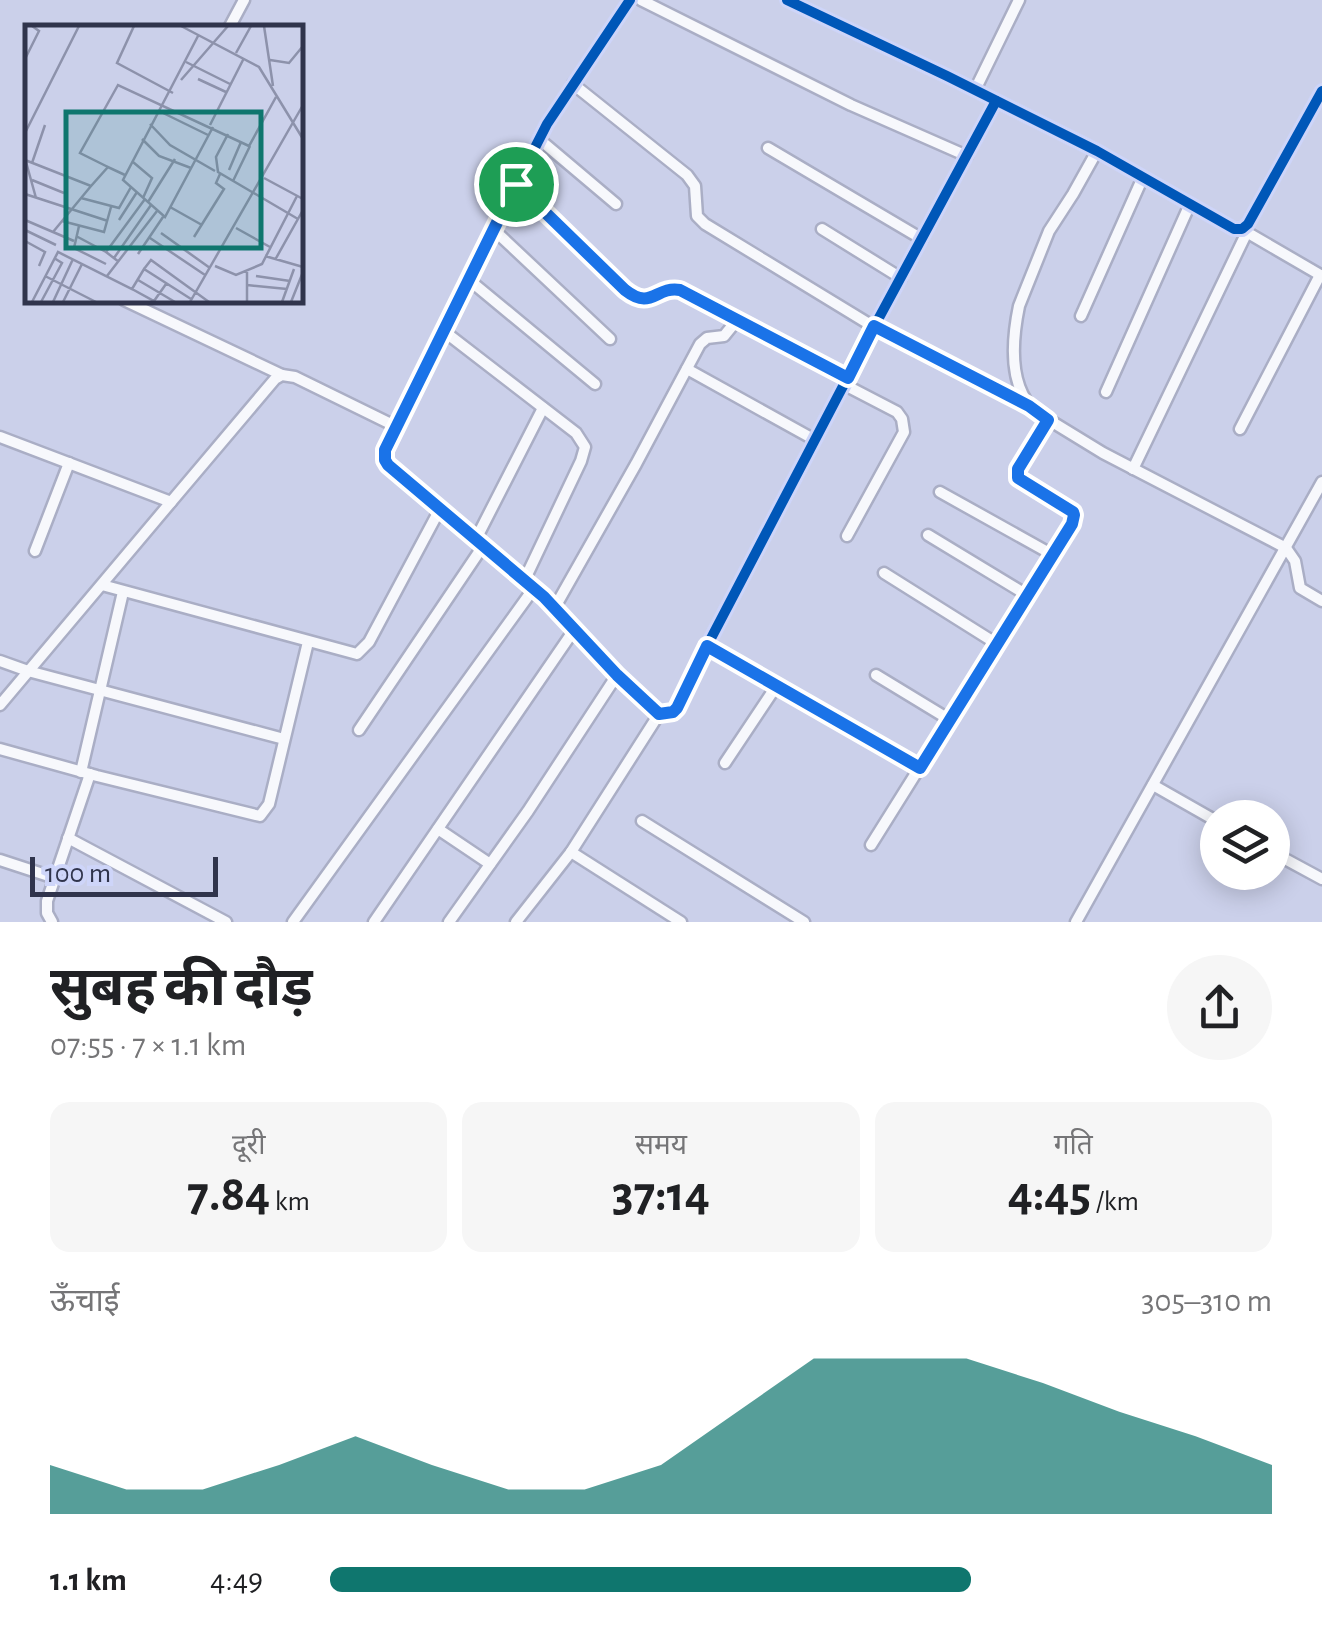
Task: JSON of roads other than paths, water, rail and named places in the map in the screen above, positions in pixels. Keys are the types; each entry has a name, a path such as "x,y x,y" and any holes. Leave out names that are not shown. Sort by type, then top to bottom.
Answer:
{"street":[{"path":"231,25 244,0"},
{"path":"630,0 573,84 516,184 385,450 385,460 555,608 659,714"},
{"path":"641,0 851,106 967,156"},
{"path":"786,0 1097,151 1321,275 1240,430"},
{"path":"975,90 1018,0"},
{"path":"573,84 687,175 695,186 697,216 705,224 874,326 1029,406 1133,469 1286,548 1296,561 1300,588 1322,602"},
{"path":"1133,469 1244,231 1322,91"},
{"path":"516,922 571,852 659,714 677,708 874,326 996,101"},
{"path":"540,139 616,204"},
{"path":"768,148 922,240"},
{"path":"1029,406 1014,366 1019,306 1049,231 1097,151"},
{"path":"1081,316 1143,177"},
{"path":"516,184 632,296 647,300 675,289 897,412 904,432 848,536"},
{"path":"1106,392 1190,204"},
{"path":"494,229 610,339"},
{"path":"822,230 901,278"},
{"path":"468,279 595,384"},
{"path":"128,302 397,426"},
{"path":"555,608 703,340 724,336 737,320"},
{"path":"293,922 448,709 529,584 585,447 576,433 444,332"},
{"path":"687,370 815,440"},
{"path":"0,705 282,374"},
{"path":"359,730 480,542 543,408"},
{"path":"871,845 1072,524 1074,515 1069,508 1021,482 1017,473 1048,420"},
{"path":"0,437 171,502"},
{"path":"35,551 70,463"},
{"path":"1076,922 1322,482"},
{"path":"940,492 1053,555"},
{"path":"102,585 351,654 361,652 440,509"},
{"path":"928,535 1027,595"},
{"path":"884,573 997,644"},
{"path":"52,922 46,901 86,773 124,592"},
{"path":"374,922 574,630"},
{"path":"0,748 260,816 270,804 308,642"},
{"path":"707,646 920,768"},
{"path":"0,661 284,739"},
{"path":"450,922 617,675"},
{"path":"876,675 950,720"},
{"path":"726,763 776,685"},
{"path":"1152,785 1200,812"},
{"path":"642,821 804,922"},
{"path":"438,829 490,864"},
{"path":"68,838 226,922"},
{"path":"571,852 681,922"},
{"path":"0,860 55,878"},
{"path":"1290,862 1322,879"}]}
